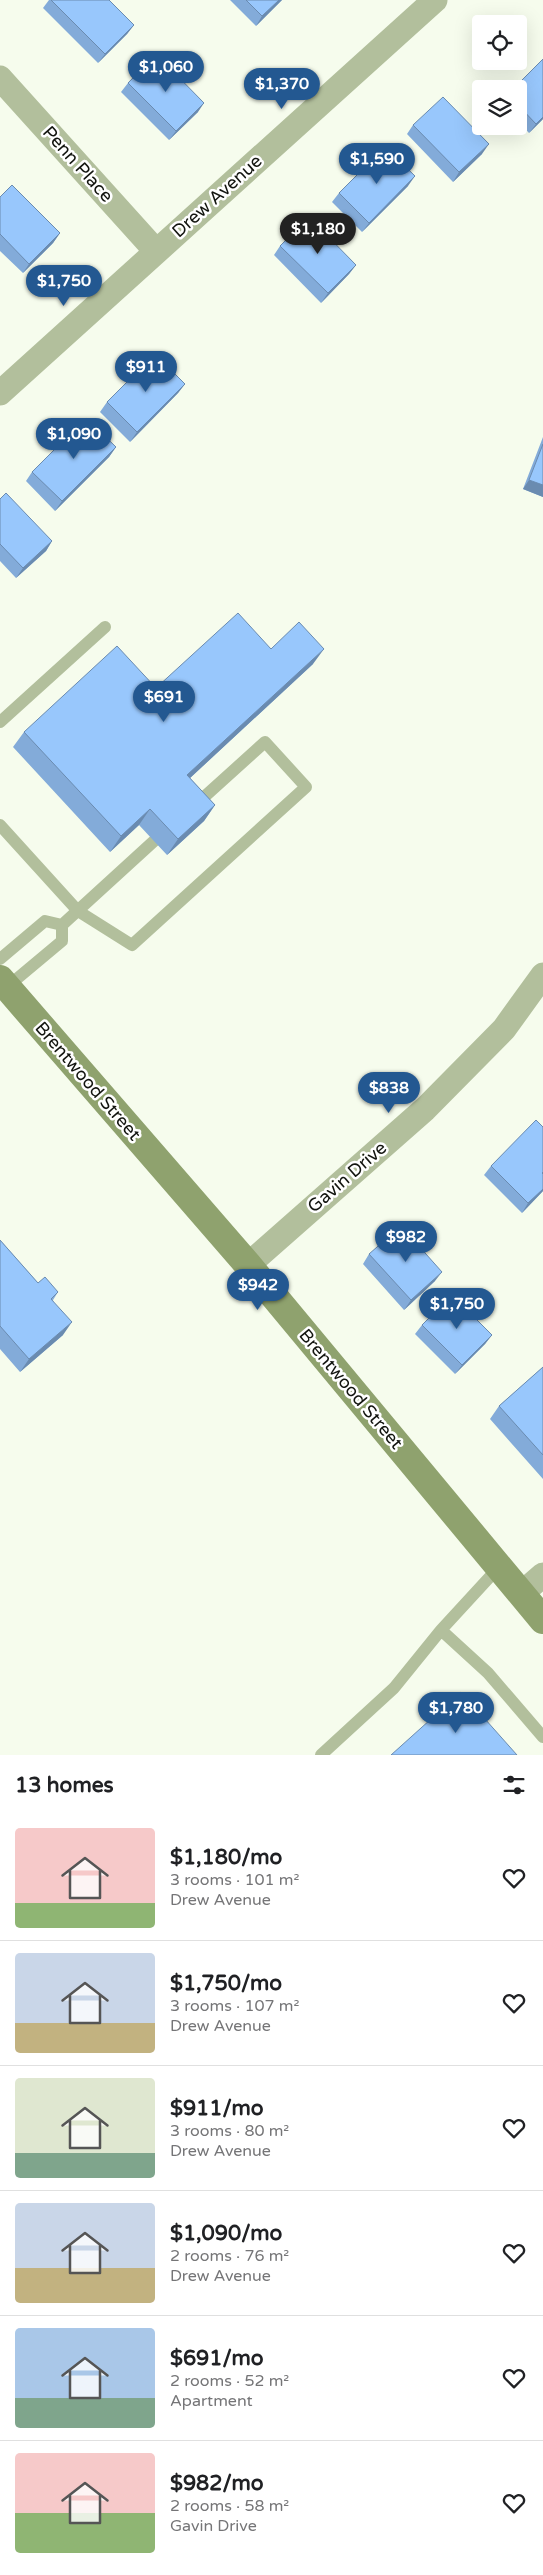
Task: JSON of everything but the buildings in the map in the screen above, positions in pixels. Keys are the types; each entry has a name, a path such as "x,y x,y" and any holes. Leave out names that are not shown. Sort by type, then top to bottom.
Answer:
{"main road":[{"name":"Brentwood Street","path":"4,983 248,1265 543,1620"}],"street":[{"name":"Drew Avenue","path":"0,393 435,0"},
{"name":"Penn Place","path":"0,78 156,251"},
{"name":"Gavin Drive","path":"248,1265 425,1109 504,1029 543,975"},
{"path":"521,1594 543,1575"}],"lane":[{"path":"0,722 104,628"},
{"path":"0,825 78,911 132,945 306,787 265,742 192,808"},
{"path":"4,983 62,941 62,925 154,841"},
{"path":"0,959 45,920 62,925"},
{"path":"321,1755 394,1688 441,1630 498,1568"},
{"path":"441,1630 488,1673 543,1737"}]}
